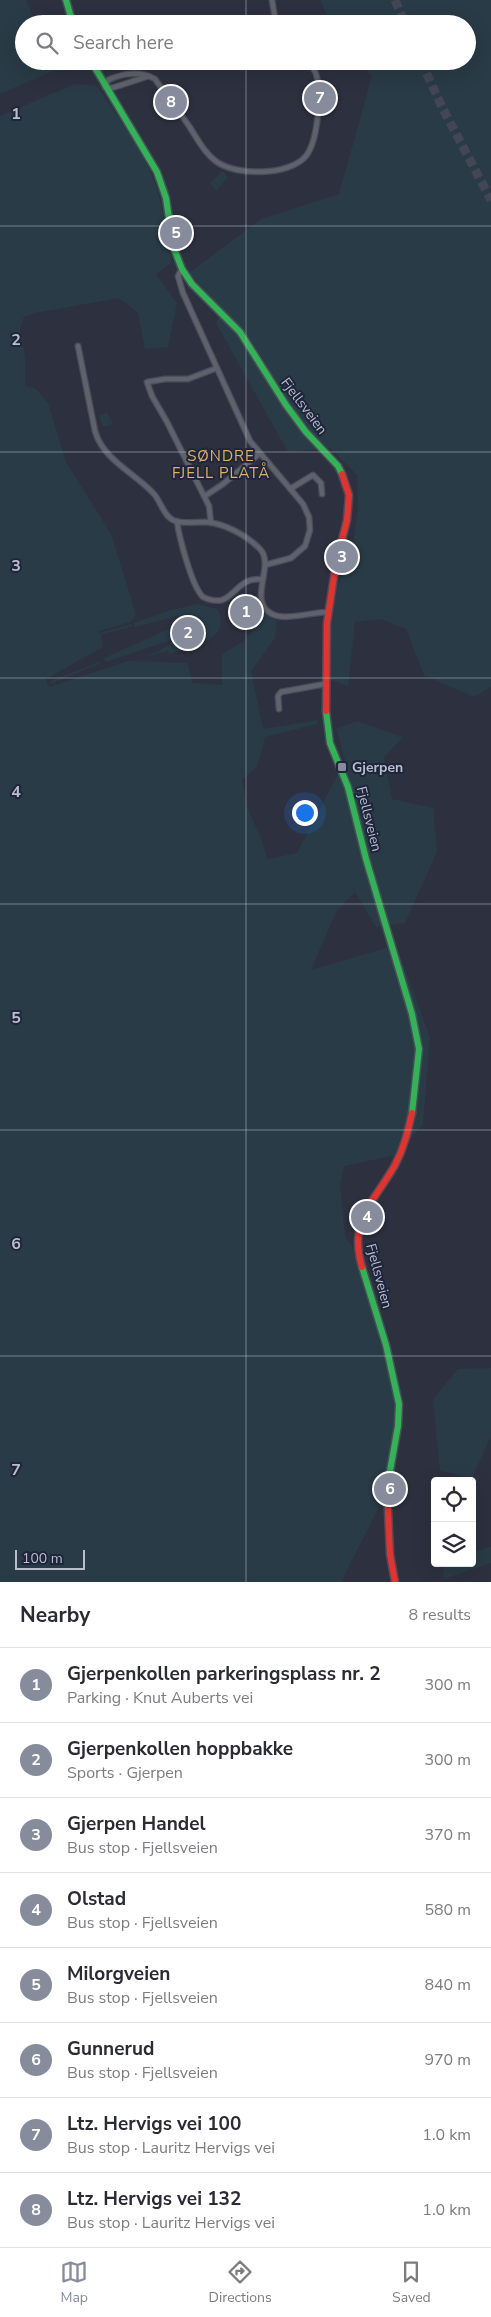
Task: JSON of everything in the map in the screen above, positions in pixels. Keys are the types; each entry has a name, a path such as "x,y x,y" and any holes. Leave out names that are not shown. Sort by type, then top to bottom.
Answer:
{"main road":[{"path":"66,0 70,15"},
{"name":"Fjellsveien","path":"96,70 157,172 166,198 173,246 182,270 192,284 240,332 286,405 306,432 338,466 349,495 348,520 336,563 328,612 325,684 327,733 348,787 366,859 412,1014 419,1048 415,1094 407,1135 395,1164 362,1217 357,1233 359,1256 386,1345 399,1404 398,1426 387,1491 390,1554 395,1582"}],"street":[{"path":"272,0 274,15"},
{"path":"149,76 118,86 105,87 108,80 113,78 141,73 149,76 155,79 204,150 216,161 240,172 267,170 297,164 305,156 312,146 317,114 318,81 314,70"},
{"path":"182,270 178,276 180,286 250,441 303,504 309,517 311,526 308,541 295,556 265,564"},
{"path":"78,346 93,424 100,444 107,453 151,490 168,516 177,521 211,523 223,526 257,546 265,556 262,601 266,610 274,615 284,616 328,612"},
{"path":"211,523 210,506 152,396 147,382 188,379 216,368"},
{"path":"204,496 223,484 259,454"},
{"path":"290,489 313,475 321,483 322,494"},
{"path":"177,521 186,558 197,588 203,597 225,599 233,595 245,582 262,579"},
{"path":"279,709 278,696 281,692 325,684"}],"shaded area":[{"path":"0,0 26,0 32,15 15,15 15,70 55,70 0,94"},
{"path":"320,0 491,0 491,687 474,697 424,675 406,629 381,619 355,622 348,686 328,679 332,615 337,587 352,548 358,509 357,475 330,448 288,452 216,323 223,309 189,273 261,219 339,194 372,76 366,70 476,70 476,15 327,15"},
{"path":"75,84 97,86 132,138 148,166 161,202 166,241 171,260 171,263 156,274 177,303 168,347 145,349 138,313 119,298 35,313 24,317 20,329 25,356 25,386 35,388 48,403 66,462 111,534 136,614 131,622 99,631 100,633 132,624 132,626 101,635 103,645 101,648 46,679 49,687 128,661 188,663 192,683 222,685 222,654 243,642 252,632 251,597 258,601 264,613 277,621 275,638 251,671 263,729 318,720 317,724 265,737 257,767 242,779 247,807 262,841 267,859 297,853 345,760 336,729 357,721 403,737 384,757 392,799 433,808 437,852 405,923 376,927 355,892 336,912 311,970 396,945 430,1037 423,1124 397,1155 344,1166 340,1185 345,1236 361,1260 399,1400 387,1491 341,1582 0,1582 0,116"},
{"path":"222,171 228,177 216,191 210,183"},
{"path":"107,412 113,424 103,427 99,416"},
{"path":"198,604 217,609 221,619 220,628 215,635 197,645 168,654 170,650 139,659 159,651 180,637 106,662 104,658 180,624 177,616 135,627 134,623 174,609"},
{"path":"99,662 99,664 52,683 51,681"},
{"path":"491,1368 491,1436 472,1477 440,1471 433,1399 458,1369"},
{"path":"491,1547 491,1563 444,1579 442,1567 476,1567 476,1551"}],"tunnel":[{"path":"395,0 401,15"},
{"path":"425,70 442,107 491,200"}],"traffic: fast":[{"path":"66,0 70,15"},
{"path":"96,70 157,172 166,198 173,246 182,269 192,284 240,332 286,405 306,432 338,466 342,474"},
{"path":"326,711 330,743 348,787 366,859 412,1014 419,1049 412,1113"},
{"path":"362,1267 386,1345 399,1404 398,1426 387,1488"}],"traffic: jam":[{"path":"326,711 327,623 336,563 347,520 349,495 342,474"},
{"path":"362,1267 358,1250 360,1224 371,1202 398,1159 412,1113"},
{"path":"387,1488 390,1554 395,1582"}],"place":[{"name":"Ltz. Hervigs vei 100","path":"320,98"},
{"name":"Ltz. Hervigs vei 132","path":"171,102"},
{"name":"Milorgveien","path":"176,233"},
{"name":"Gjerpen Handel","path":"342,557"},
{"name":"Gjerpenkollen parkeringsplass nr. 2","path":"246,612"},
{"name":"Gjerpenkollen hoppbakke","path":"188,633"},
{"name":"Gjerpen","path":"342,767"},
{"name":"Olstad","path":"367,1217"},
{"name":"Gunnerud","path":"390,1489"}],"district":[{"name":"SØNDRE FJELL PLATÅ","path":"221,464"}]}
